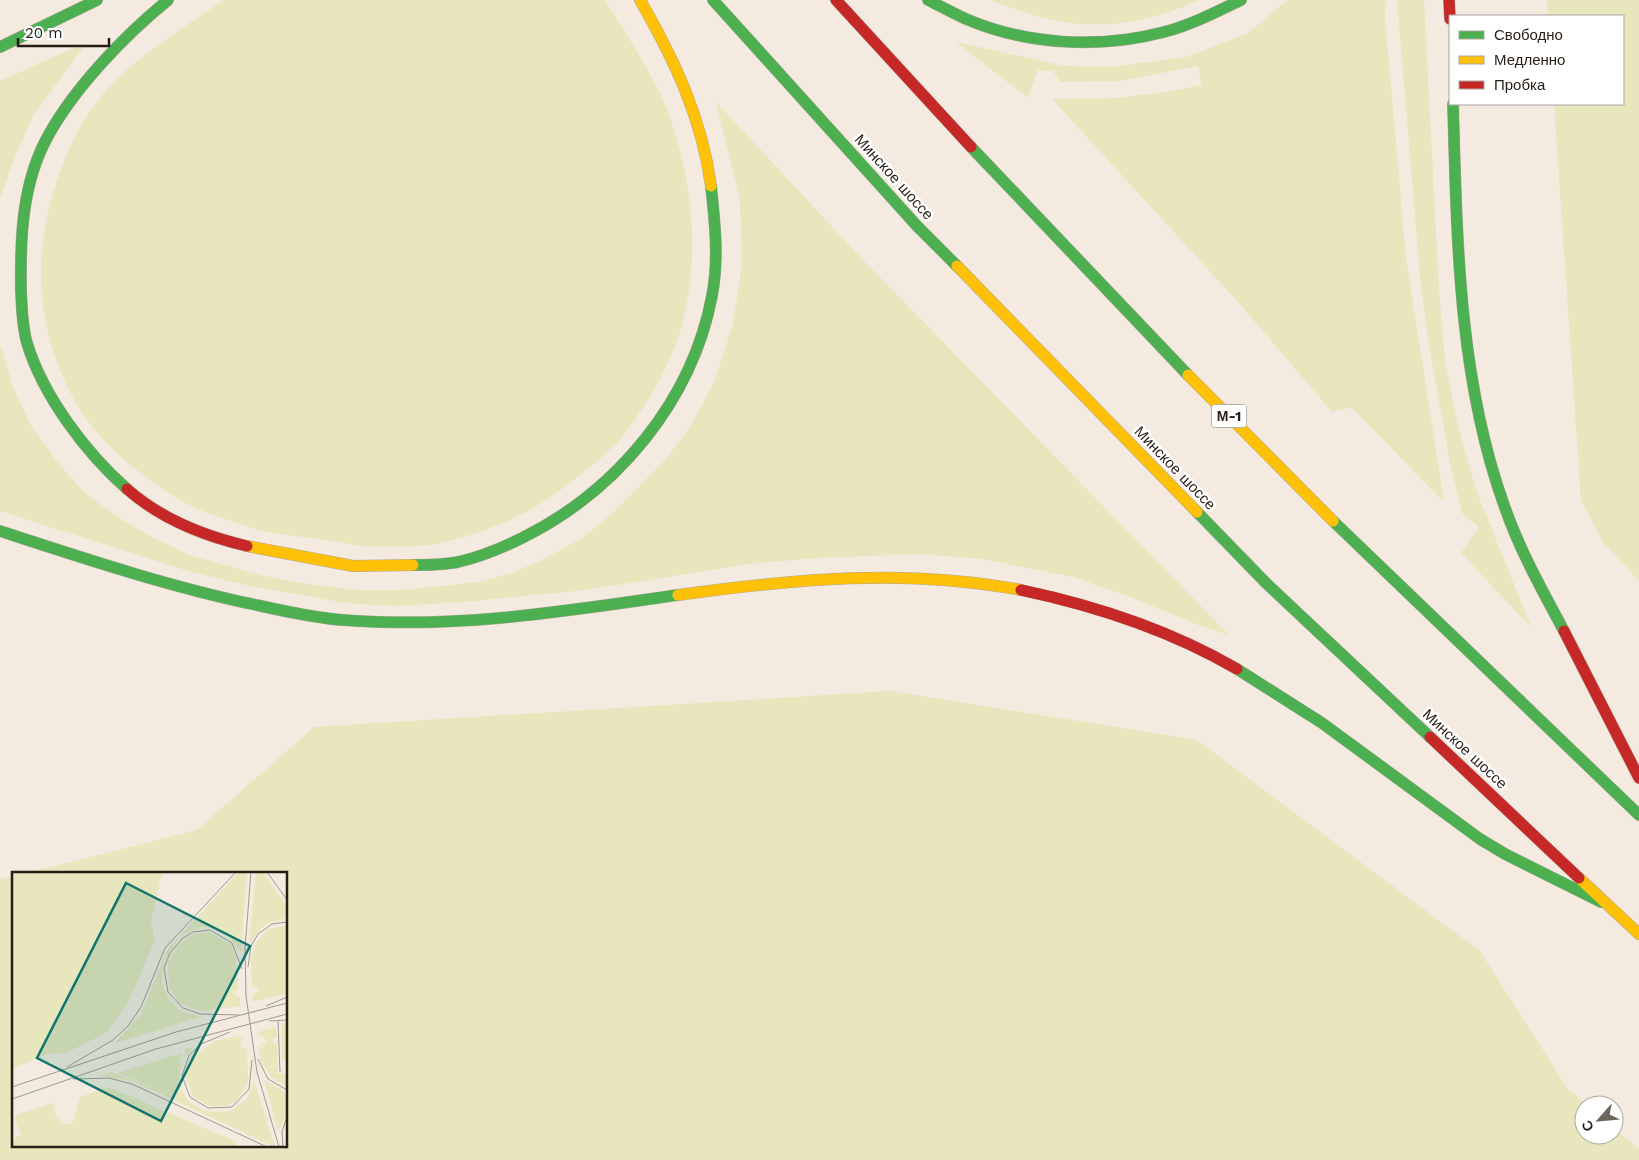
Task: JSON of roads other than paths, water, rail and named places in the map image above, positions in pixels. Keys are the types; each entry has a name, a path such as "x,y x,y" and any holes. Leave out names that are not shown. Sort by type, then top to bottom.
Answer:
{"main road":[{"path":"0,47 97,0"},
{"path":"168,0 149,14 120,44 65,109 56,121 32,176 24,207 20,266 24,332 32,358 59,411 95,458 129,492 170,519 195,530 258,549 359,567 427,565 462,561 490,552 546,525 591,496 613,476 651,433 678,391 710,313 716,267 710,172 695,114 658,31 640,0"},
{"name":"Минское шоссе","path":"713,0 918,226 1266,583 1639,934"},
{"name":"М-1","path":"836,0 932,108 1123,310 1330,518 1639,815"},
{"path":"928,0 944,10 1015,35 1046,42 1073,44 1124,41 1150,36 1199,21 1241,0"},
{"path":"1449,0 1450,15"},
{"path":"1453,105 1458,230 1469,355 1476,404 1488,454 1519,545 1575,650 1639,778"},
{"path":"0,531 182,588 234,602 340,620 460,621 607,606 766,584 867,577 907,577 977,582 1060,598 1159,631 1195,646 1230,664 1308,713 1480,840 1613,908"}]}
